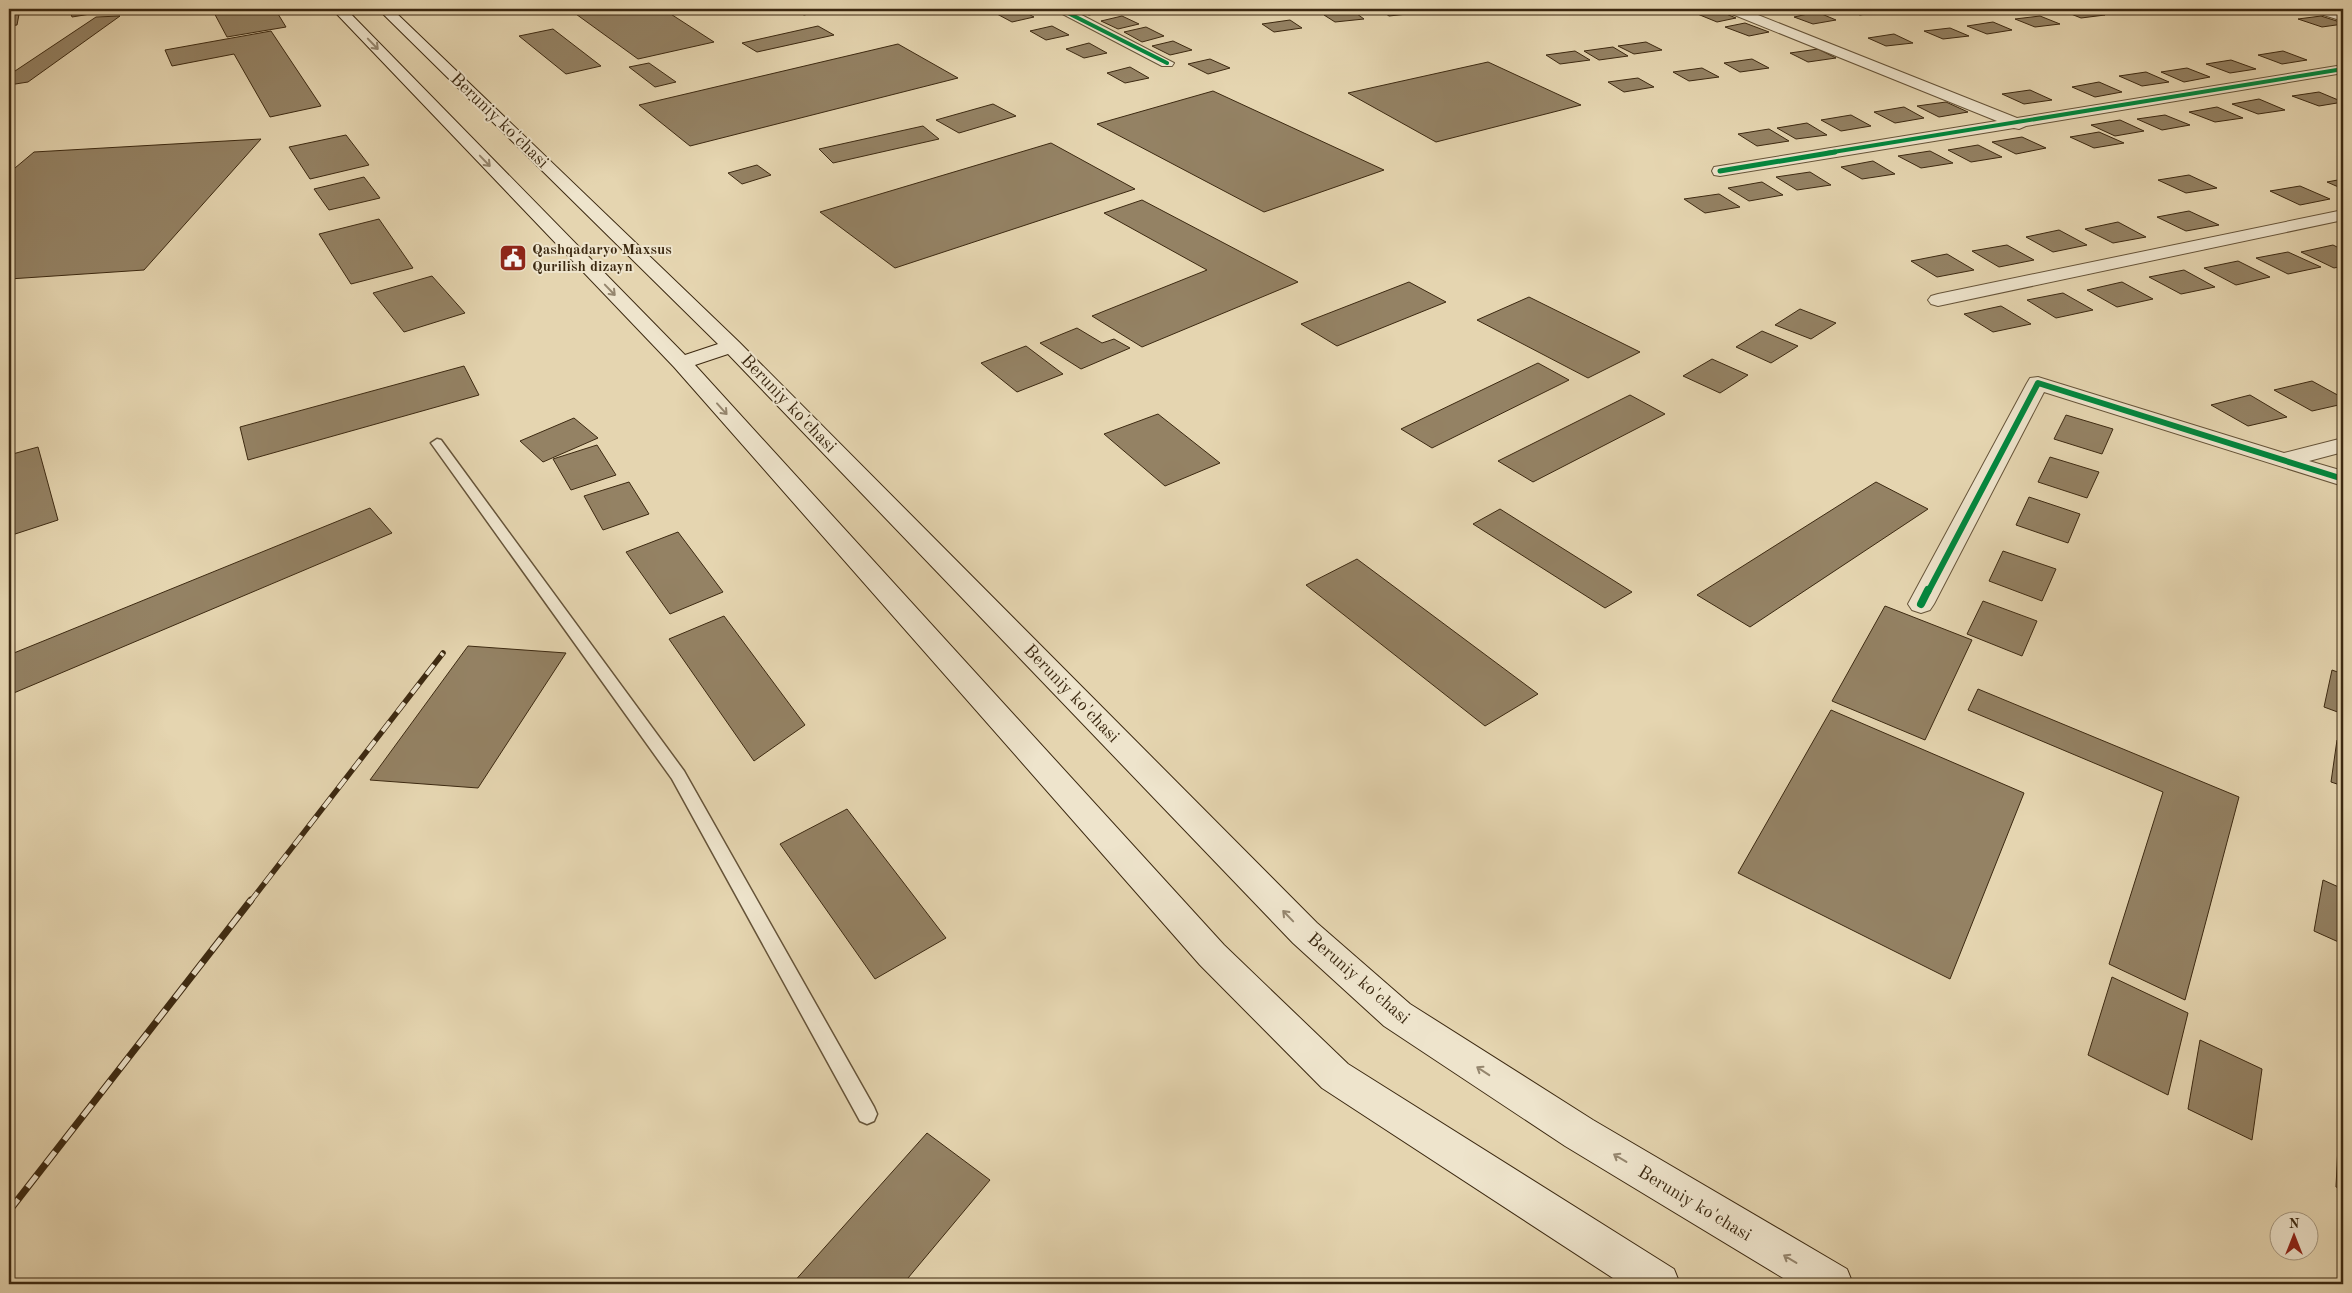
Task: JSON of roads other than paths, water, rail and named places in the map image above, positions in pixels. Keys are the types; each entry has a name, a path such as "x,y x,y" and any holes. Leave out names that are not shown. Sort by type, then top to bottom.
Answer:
{"main road":[{"name":"Beruniy ko'chasi","path":"339,9 681,363 1212,955 1335,1076 1658,1284"},
{"name":"Beruniy ko'chasi","path":"385,9 732,346 1305,933 1397,1015 1579,1133 1832,1284"},
{"path":"1060,9 1167,63"},
{"path":"1732,9 2019,124"},
{"path":"2319,9 2343,17"},
{"path":"1720,171 2019,124 2343,69"},
{"path":"1938,300 2343,215"},
{"path":"681,363 732,346"},
{"path":"1921,604 2038,383 2343,479"},
{"path":"2283,460 2343,445"}],"lane":[{"path":"437,443 678,775 867,1114"}],"railway":[{"path":"250,902 443,653"},
{"path":"9,1211 251,900"}],"place":[{"name":"Qashqadaryo Maxsus Qurilish dizayn","path":"513,258"}]}
